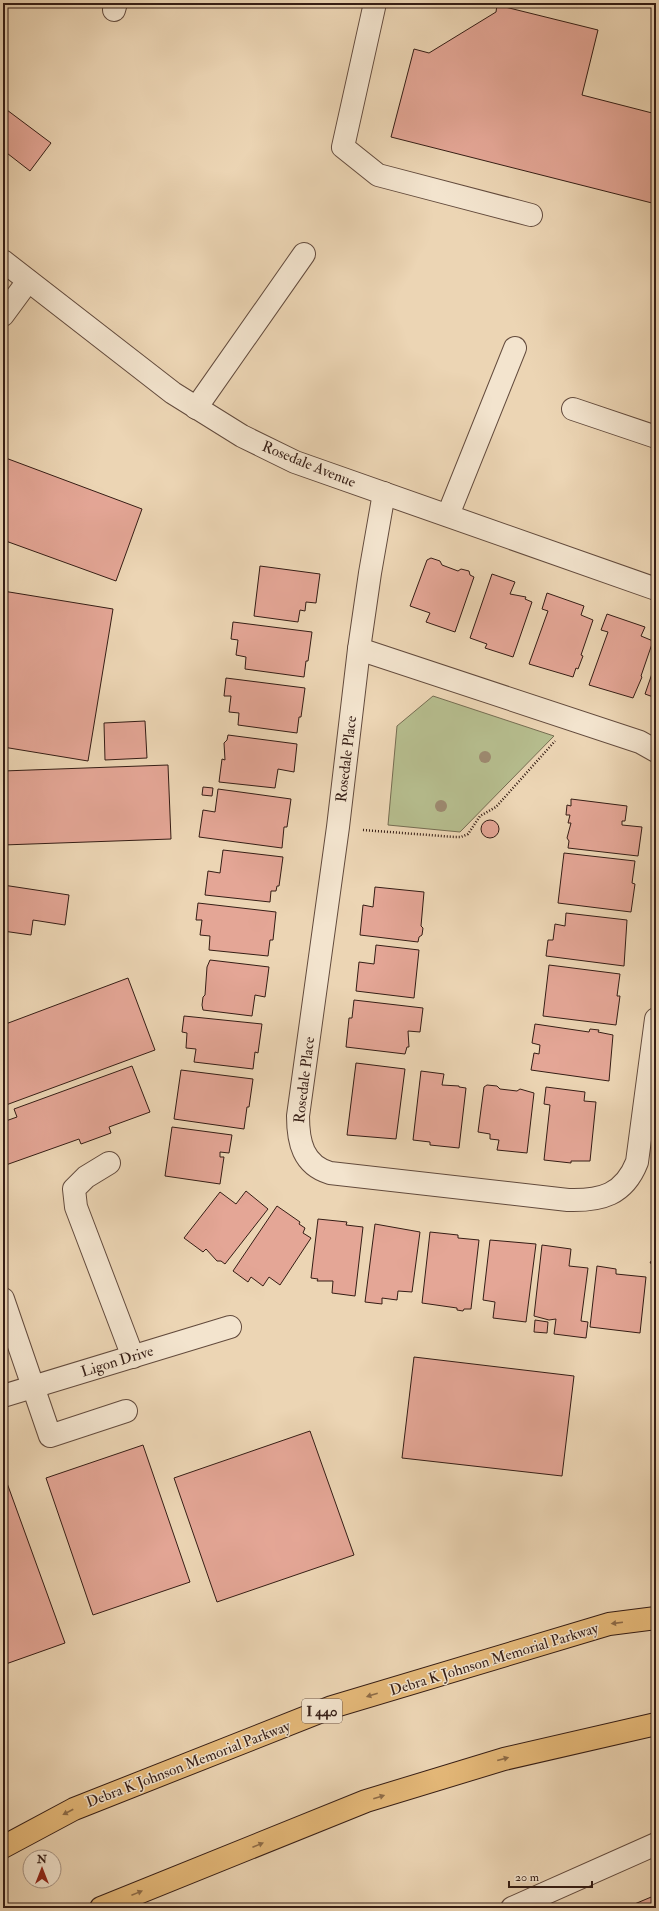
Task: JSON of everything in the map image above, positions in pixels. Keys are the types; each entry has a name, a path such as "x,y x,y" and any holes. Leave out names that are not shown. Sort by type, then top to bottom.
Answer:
{"highway":[{"name":"Debra K Johnson Memorial Parkway","path":"3,1847 74,1809 332,1707 609,1624 656,1618"},
{"path":"101,1908 366,1802 504,1759 656,1724"}],"street":[{"path":"375,3 343,147 378,175 531,215"},
{"path":"196,408 304,254"},
{"name":"Rosedale Avenue","path":"3,261 173,393 242,436 296,462 656,589"},
{"path":"3,315 28,281"},
{"path":"448,515 515,348"},
{"path":"573,410 656,437"},
{"name":"Rosedale Place","path":"384,493 359,649 338,827 298,1116 300,1140 310,1162 319,1170 330,1173 568,1200 593,1199 612,1193 629,1179 638,1162 656,1018"},
{"path":"359,649 574,719 640,742 656,751"},
{"path":"109,1163 86,1177 74,1190 76,1207 133,1357"},
{"path":"3,1299 50,1436 126,1412"},
{"name":"Ligon Drive","path":"3,1396 230,1327"},
{"path":"512,1908 656,1844"}],"path":[{"path":"338,827 455,838 464,836 472,830 480,816 496,807 574,719"}],"green space":[{"path":"433,696 554,736 460,832 388,825 397,726"}],"building":[{"path":"497,5 598,30 582,95 656,114 656,185 652,203 391,137 414,49 429,53 496,12"},
{"path":"3,107 51,143 30,171 3,150"},
{"path":"3,457 142,509 116,581 3,540"},
{"path":"431,558 440,561 442,565 458,571 461,569 469,571 470,575 474,577 455,632 426,622 430,613 410,606 427,560"},
{"path":"260,566 320,574 316,603 306,602 305,611 300,610 298,622 254,616"},
{"path":"492,574 515,582 510,594 526,597 525,599 532,602 513,657 485,648 487,644 470,638"},
{"path":"3,591 113,609 88,761 3,747"},
{"path":"547,593 584,606 581,615 593,620 581,655 583,656 573,677 529,664 548,611 542,609"},
{"path":"607,614 645,627 641,636 653,641 641,676 642,677 633,698 589,685 608,632 601,630"},
{"path":"233,622 312,632 304,677 245,669 246,657 236,655 238,640 231,639"},
{"path":"656,662 656,698 645,694"},
{"path":"226,678 305,688 297,733 238,725 239,713 229,712 231,696 224,696"},
{"path":"145,721 147,758 105,760 104,723"},
{"path":"228,735 297,744 294,772 278,769 275,788 219,782 222,759 225,760 224,743 227,740"},
{"path":"168,765 171,839 3,845 3,771"},
{"path":"203,787 213,788 212,796 202,795"},
{"path":"218,789 291,799 287,827 284,827 282,848 199,837 203,810 215,812"},
{"path":"571,799 627,806 625,821 622,821 622,825 642,827 638,856 568,848 569,841 567,838 571,823 568,823 570,815 566,815 567,805 571,806"},
{"path":"490,820 496,823 499,829 496,835 490,838 484,835 481,829 484,823"},
{"path":"223,850 283,857 279,886 277,886 276,891 271,891 270,902 205,895 208,871 220,873"},
{"path":"564,853 635,861 632,883 635,884 631,912 558,903"},
{"path":"3,885 69,895 65,925 33,920 31,935 3,931"},
{"path":"375,887 424,892 421,926 423,928 422,935 419,937 418,942 360,935 363,905 373,907"},
{"path":"198,903 276,912 273,940 270,940 268,956 209,950 210,936 200,935 202,920 196,920"},
{"path":"566,913 627,920 624,966 546,956 548,940 553,940 555,924 565,926"},
{"path":"376,945 419,950 414,998 356,991 359,962 374,964"},
{"path":"210,960 269,967 265,997 255,995 252,1016 203,1010 202,1005 203,997 205,995 207,967"},
{"path":"549,965 620,974 617,996 620,996 616,1025 543,1016"},
{"path":"128,978 155,1050 6,1105 3,1097 3,1025"},
{"path":"354,1000 423,1008 420,1032 408,1031 409,1047 407,1047 405,1054 346,1047 349,1018 352,1018"},
{"path":"184,1016 262,1024 258,1053 255,1052 253,1069 194,1062 196,1049 186,1048 187,1033 182,1032"},
{"path":"535,1024 589,1032 590,1029 599,1030 598,1032 613,1035 609,1081 531,1070 534,1053 539,1054 540,1045 532,1043"},
{"path":"356,1063 405,1069 396,1139 347,1135"},
{"path":"132,1066 150,1112 109,1127 111,1133 81,1144 79,1139 3,1166 3,1122 17,1117 14,1109"},
{"path":"181,1070 253,1079 244,1129 174,1119"},
{"path":"421,1071 444,1074 442,1085 466,1088 459,1148 430,1145 430,1142 413,1140"},
{"path":"487,1085 497,1086 500,1089 517,1091 520,1089 534,1093 527,1153 497,1150 499,1140 490,1139 490,1134 478,1132 484,1087"},
{"path":"546,1087 585,1092 584,1101 596,1102 590,1161 571,1161 571,1163 544,1160 550,1105 544,1104"},
{"path":"172,1127 232,1135 229,1153 220,1152 220,1157 224,1157 220,1184 165,1176"},
{"path":"246,1191 268,1209 225,1264 221,1261 217,1261 206,1249 203,1252 184,1238 220,1192 236,1204"},
{"path":"277,1206 300,1222 299,1224 305,1228 303,1233 311,1238 280,1285 269,1277 263,1286 251,1277 248,1282 233,1271"},
{"path":"318,1219 347,1222 346,1225 363,1227 355,1296 332,1293 333,1281 317,1281 318,1279 311,1278"},
{"path":"375,1224 420,1232 412,1292 398,1291 397,1300 382,1298 382,1304 365,1302"},
{"path":"430,1232 458,1235 458,1238 479,1240 471,1309 464,1309 463,1311 457,1310 457,1308 422,1303"},
{"path":"490,1240 536,1244 526,1322 493,1318 495,1302 483,1300"},
{"path":"542,1245 571,1249 569,1266 588,1268 581,1321 588,1322 586,1338 554,1334 556,1319 549,1320 534,1316"},
{"path":"656,1259 656,1272 650,1262"},
{"path":"597,1266 616,1269 616,1274 646,1277 640,1333 590,1327"},
{"path":"535,1320 548,1322 547,1333 534,1332"},
{"path":"414,1357 574,1376 562,1476 402,1458"},
{"path":"310,1431 354,1555 217,1602 174,1478"},
{"path":"143,1445 190,1582 93,1615 46,1478"},
{"path":"3,1472 65,1643 3,1665"},
{"path":"656,1895 656,1908 625,1908"}]}
